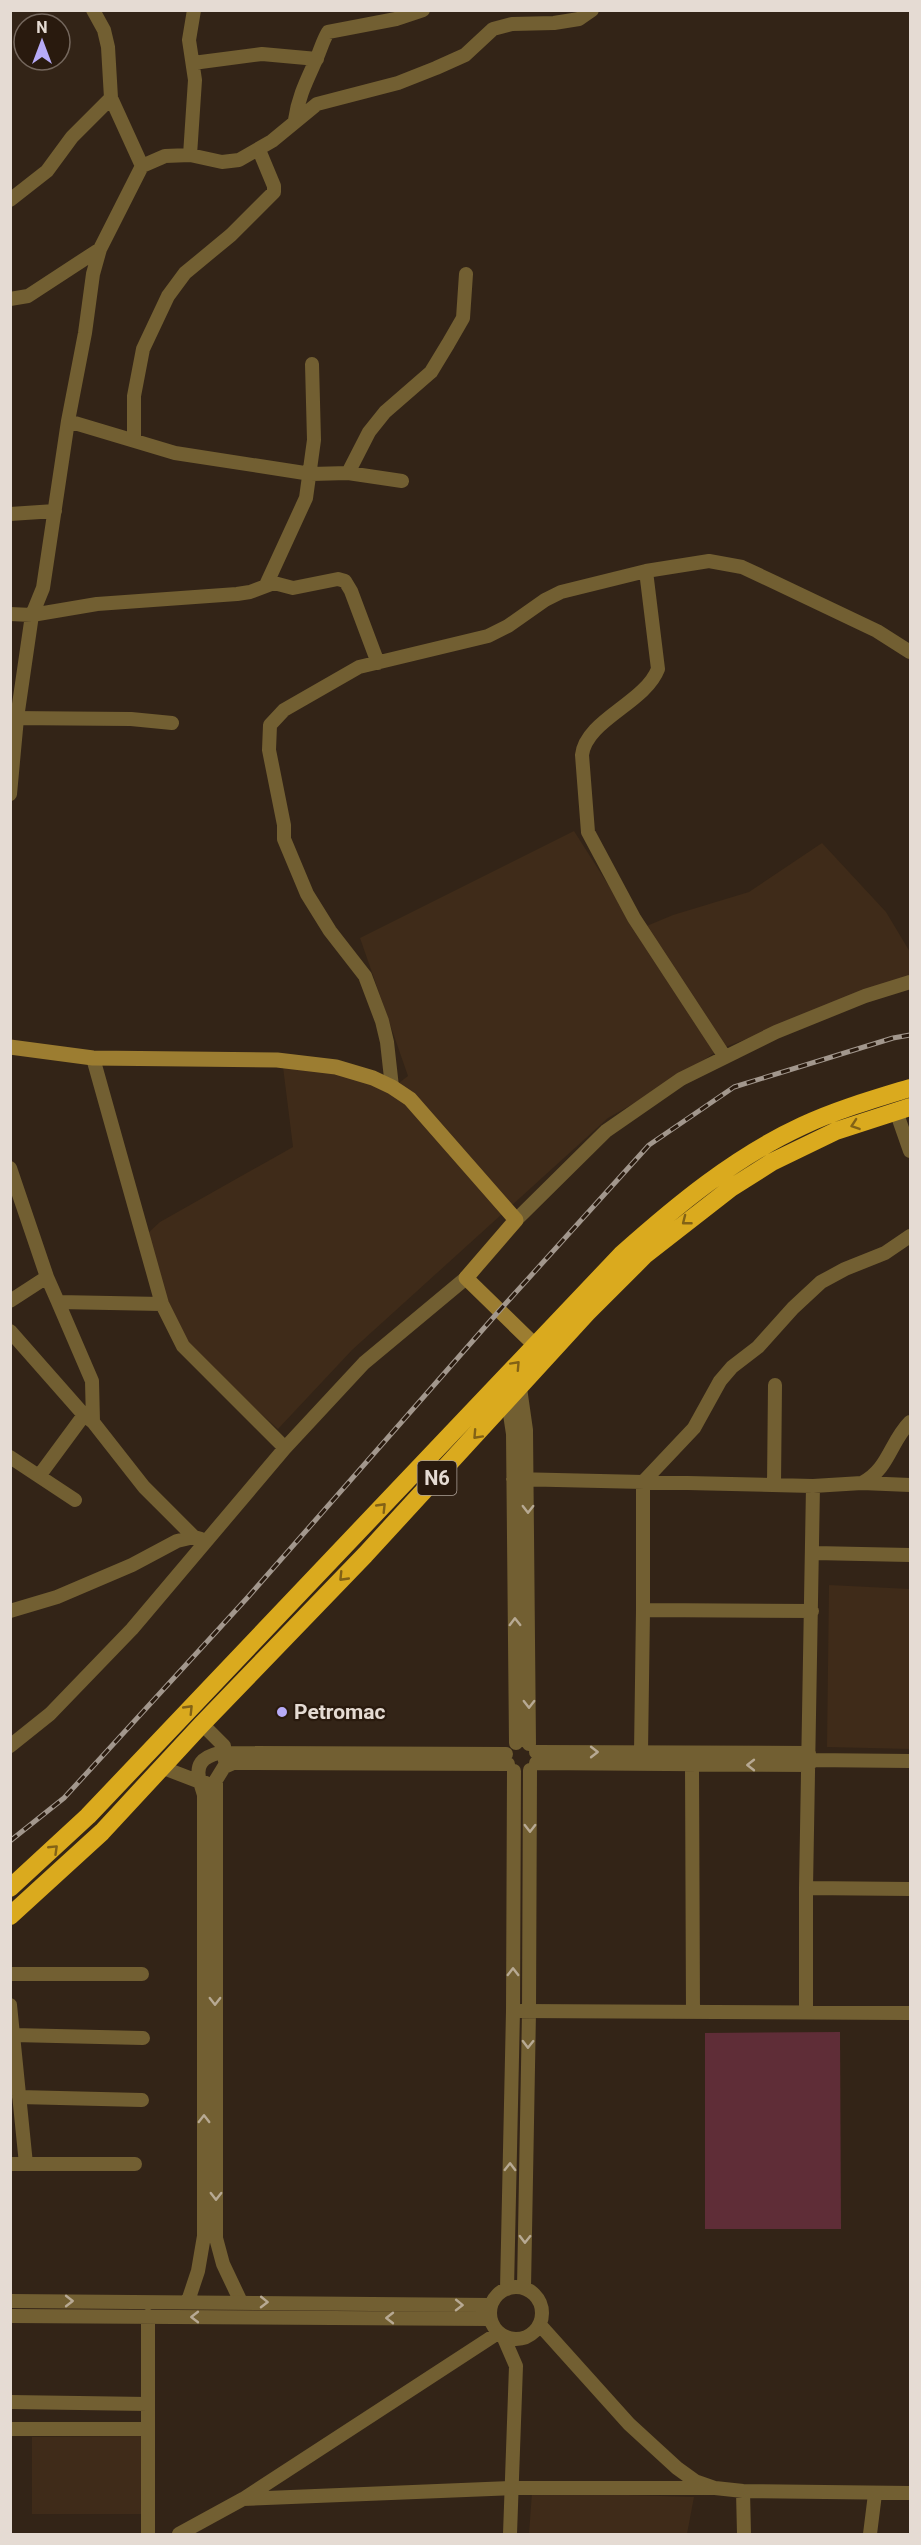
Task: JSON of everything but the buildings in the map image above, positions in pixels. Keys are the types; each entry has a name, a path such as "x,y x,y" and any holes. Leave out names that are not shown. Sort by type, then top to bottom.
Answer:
{"highway":[{"name":"N6","path":"10,1888 88,1816 541,1351 622,1254 678,1204 752,1154 802,1126 910,1088"},
{"name":"N6","path":"10,1916 102,1832 161,1767 365,1555 514,1394 541,1351 587,1313 645,1255 731,1188 772,1162 836,1131 903,1109"}],"street":[{"path":"93,10 104,30 108,48 111,98 142,166"},
{"path":"190,155 195,80 189,40 194,10"},
{"path":"295,120 301,92 328,32 396,20 423,10"},
{"path":"10,794 14,718 32,615 44,588 68,422 100,249 142,166 165,156 190,155 222,162 238,160 272,141 317,104 398,83 465,55 493,29 512,24 579,20 592,10"},
{"path":"193,63 262,54 317,59"},
{"path":"10,200 47,171 72,137 111,98"},
{"path":"134,440 134,396 143,349 168,296 185,273 231,235 274,192 274,186 258,150"},
{"path":"10,299 28,296 100,249"},
{"path":"348,473 369,432 431,372 448,344 463,318 466,274"},
{"path":"266,585 306,498 311,474 314,440 312,364"},
{"path":"68,422 175,453 311,474 348,473 402,481"},
{"path":"10,514 55,511"},
{"path":"392,1087 382,1021 365,976 330,931 307,894 284,839 284,825 269,750 270,725 284,710 359,667 488,636 508,626 544,600 561,592 646,571 709,561 742,567 877,631 910,652"},
{"path":"646,571 658,650 658,669 645,688 594,731 583,744 588,832 634,918 725,1057"},
{"path":"10,614 32,615 97,604 243,593 274,583 293,588 338,579 345,582 359,608 378,663"},
{"path":"14,718 131,719 172,723"},
{"path":"10,1746 50,1714 132,1629 200,1539 364,1363 466,1278 516,1220 606,1131 681,1079 725,1057 777,1032 865,996 910,982"},
{"path":"10,1047 93,1058 278,1060 336,1067 392,1087 410,1099 516,1220"},
{"path":"93,1058 162,1304 183,1346 285,1448"},
{"path":"903,1109 910,1151"},
{"path":"10,1168 47,1277 92,1381 88,1418 39,1476"},
{"path":"641,1752 643,1482 694,1428 720,1381 732,1367 758,1347 793,1308 821,1282 845,1269 885,1253 910,1236"},
{"path":"10,1301 47,1277"},
{"path":"466,1278 541,1351"},
{"path":"58,1302 162,1304"},
{"path":"10,1331 88,1418 144,1487 200,1539"},
{"path":"774,1484 775,1385"},
{"path":"514,1394 526,1430 520,1479 529,1754 529,2012 524,2288"},
{"path":"862,1483 880,1471 902,1431 910,1422"},
{"path":"10,1456 75,1500"},
{"path":"520,1479 813,1486 862,1483 910,1485"},
{"path":"806,2011 806,1888 814,1553 813,1486"},
{"path":"10,1611 57,1597 132,1565 177,1541 200,1539"},
{"path":"814,1553 910,1555"},
{"path":"643,1610 813,1611"},
{"path":"188,2301 198,2271 204,2236 210,2159 216,1780 225,1760 218,1738 202,1724"},
{"path":"507,2289 513,2011 509,1749 529,1754 692,1765 809,1759"},
{"path":"529,1754 641,1752 910,1761"},
{"path":"241,2302 223,2264 216,2238 210,2159 204,1795 197,1774 199,1763 207,1756 225,1760 510,1763 525,1772 529,1754"},
{"path":"692,1765 693,2012"},
{"path":"161,1767 200,1782 216,1780"},
{"path":"806,1888 910,1889"},
{"path":"10,1974 142,1974"},
{"path":"10,2005 26,2164"},
{"path":"513,2011 910,2013"},
{"path":"13,2035 143,2038"},
{"path":"19,2097 142,2100"},
{"path":"10,2164 135,2164"},
{"path":"490,2312 500,2292 507,2289 524,2288 538,2299 542,2307 536,2329 516,2366"},
{"path":"10,2301 241,2302 490,2312"},
{"path":"10,2316 490,2312"},
{"path":"490,2312 516,2366 510,2535"},
{"path":"148,2316 148,2535"},
{"path":"501,2334 513,2339 524,2338 536,2329"},
{"path":"536,2329 629,2424 677,2468 695,2481 715,2488"},
{"path":"179,2535 243,2499 501,2334"},
{"path":"10,2402 148,2404"},
{"path":"10,2429 148,2429"},
{"path":"243,2499 513,2488 715,2488 743,2491 910,2493"},
{"path":"743,2491 744,2535"},
{"path":"870,2535 875,2494"}],"shaded area":[{"path":"574,831 637,930 673,915 749,892 822,843 886,912 910,952 910,977 720,1049 670,1083 608,1118 352,1350 278,1429 194,1354 168,1312 148,1233 160,1222 293,1147 282,1059 392,1088 408,1076 360,938"},
{"path":"829,1585 910,1589 910,1749 827,1747"},
{"path":"840,2032 841,2229 705,2229 705,2033"},
{"path":"142,2436 142,2514 32,2514 32,2437"},
{"path":"532,2492 694,2497 687,2534 529,2534"}],"railway":[{"path":"10,1841 64,1798 248,1597 499,1311 649,1145 734,1087 893,1038 910,1035"}],"place":[{"name":"Petromac","path":"282,1712"}]}
